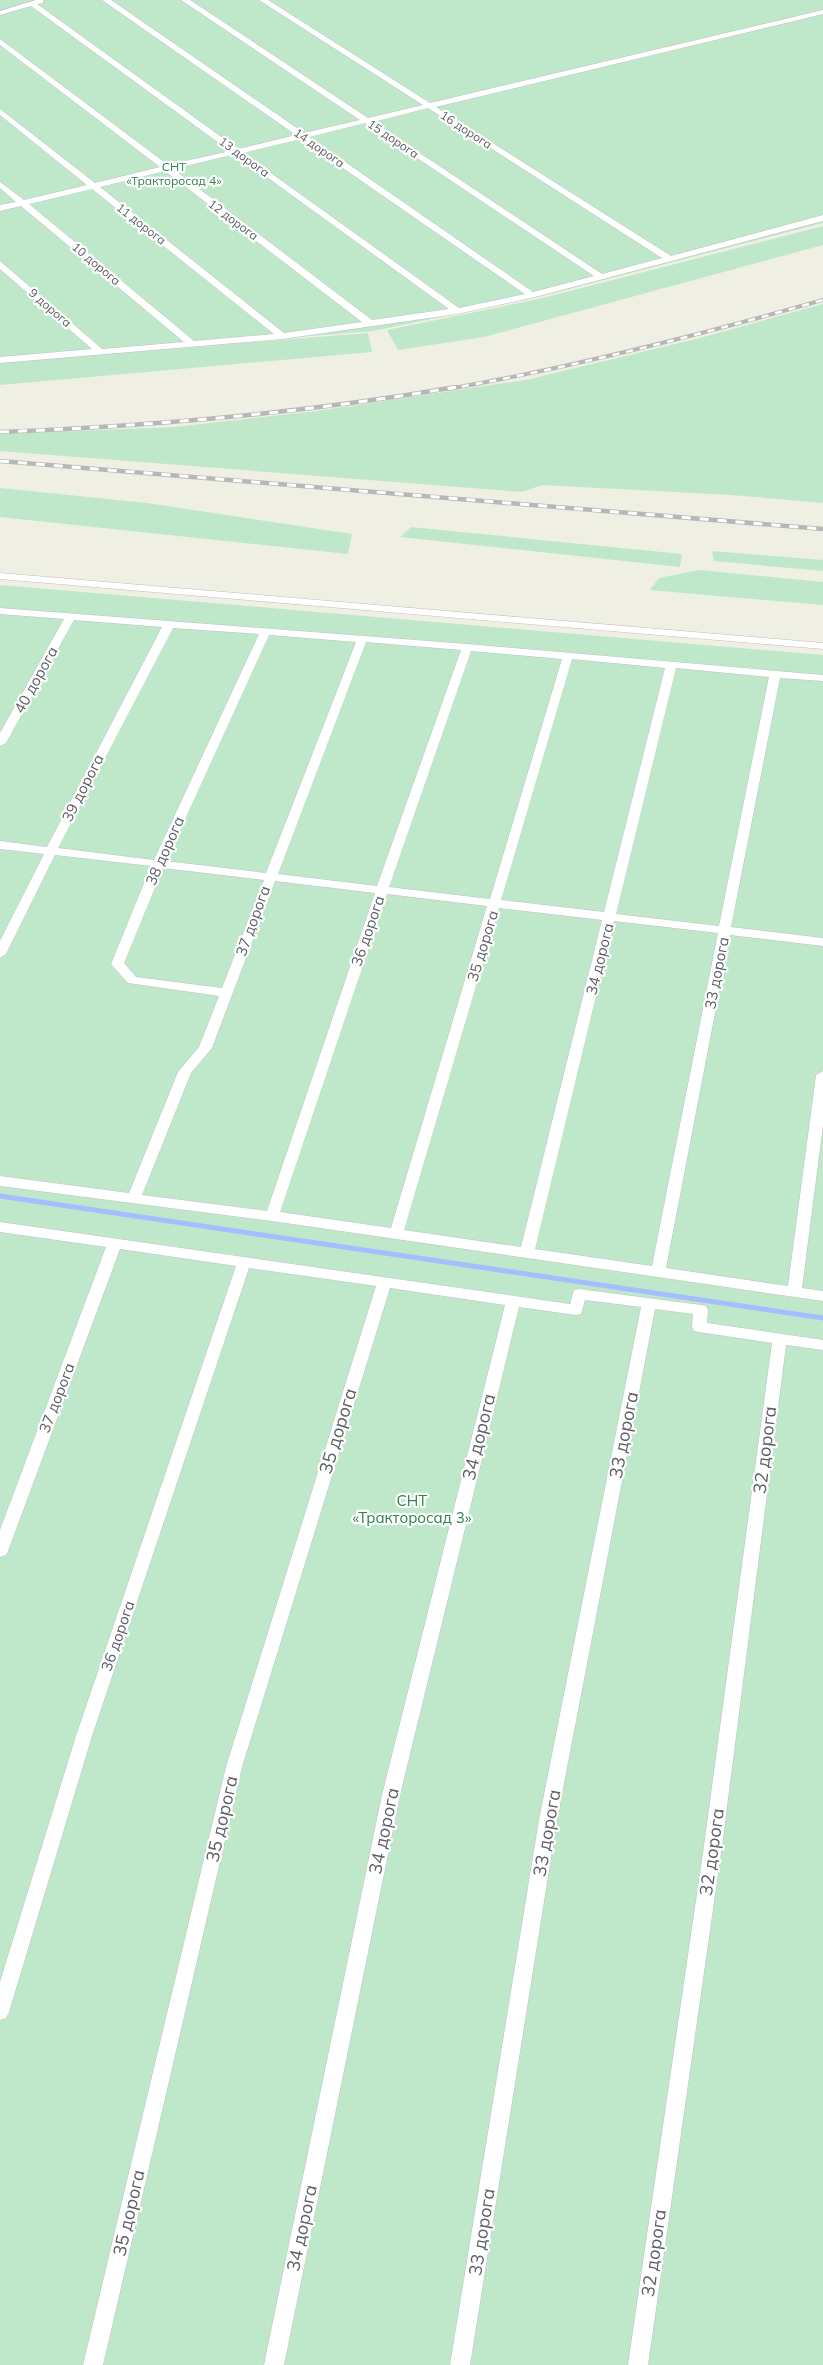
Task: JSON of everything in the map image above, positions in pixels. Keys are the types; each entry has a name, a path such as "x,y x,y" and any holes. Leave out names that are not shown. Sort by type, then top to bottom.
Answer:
{"street":[{"path":"0,13 43,0"},
{"name":"14 дорога","path":"106,0 532,295"},
{"name":"15 дорога","path":"185,0 601,277"},
{"name":"16 дорога","path":"263,0 670,260"},
{"name":"13 дорога","path":"31,3 456,311"},
{"path":"0,208 823,12"},
{"name":"12 дорога","path":"0,41 371,324"},
{"name":"11 дорога","path":"0,112 282,336"},
{"name":"10 дорога","path":"0,184 192,344"},
{"path":"0,360 282,336 456,311 532,295 823,218"},
{"name":"9 дорога","path":"0,264 101,352"},
{"path":"0,348 12,359"},
{"path":"0,576 823,646"},
{"path":"0,611 467,647 823,678"},
{"name":"40 дорога","path":"0,743 71,616"},
{"name":"39 дорога","path":"0,954 168,624"},
{"name":"38 дорога","path":"227,993 132,980 117,964 158,865 265,632"},
{"name":"37 дорога","path":"134,1197 184,1072 205,1048 362,639"},
{"name":"36 дорога","path":"272,1216 382,890 467,647"},
{"name":"35 дорога","path":"396,1234 568,656"},
{"name":"34 дорога","path":"528,1253 671,665"},
{"name":"33 дорога","path":"658,1272 775,673"},
{"path":"0,845 158,865 270,876 726,929 823,942"},
{"path":"794,1292 823,1075"},
{"path":"0,1181 272,1216 823,1296"},
{"path":"0,1227 114,1245 576,1310 579,1294 701,1310 699,1327 823,1345"},
{"name":"37 дорога","path":"0,1551 114,1245"},
{"name":"36 дорога","path":"0,2012 84,1736 244,1262"},
{"name":"35 дорога","path":"93,2365 234,1767 384,1282"},
{"name":"34 дорога","path":"274,2365 391,1795 513,1301"},
{"name":"33 дорога","path":"460,2365 548,1820 649,1303"},
{"name":"32 дорога","path":"638,2365 714,1846 780,1338"}],"green space":[{"name":"СНТ «Тракторосад 4»","path":"0,0 823,0 823,223 538,297 373,331 0,361"},
{"path":"823,226 823,245 484,337 398,350 387,330 539,299"},
{"path":"823,304 823,503 731,495 542,485 522,492 0,451 0,434 175,427 316,411 526,380 700,338"},
{"path":"368,333 372,352 0,385 0,362"},
{"path":"0,488 147,503 352,534 348,554 0,517"},
{"path":"411,527 682,554 680,567 400,537"},
{"path":"712,551 823,560 823,571 714,561"},
{"path":"699,570 823,582 823,605 650,590 659,578"},
{"name":"СНТ «Тракторосад 3»","path":"0,585 823,655 823,2365 0,2365"}],"waterway":[{"path":"0,1196 823,1318"}],"railway":[{"path":"448,389 543,371 637,349 823,300"},
{"path":"0,432 115,426 229,417 343,404 456,387"},
{"path":"0,461 823,529"}]}
